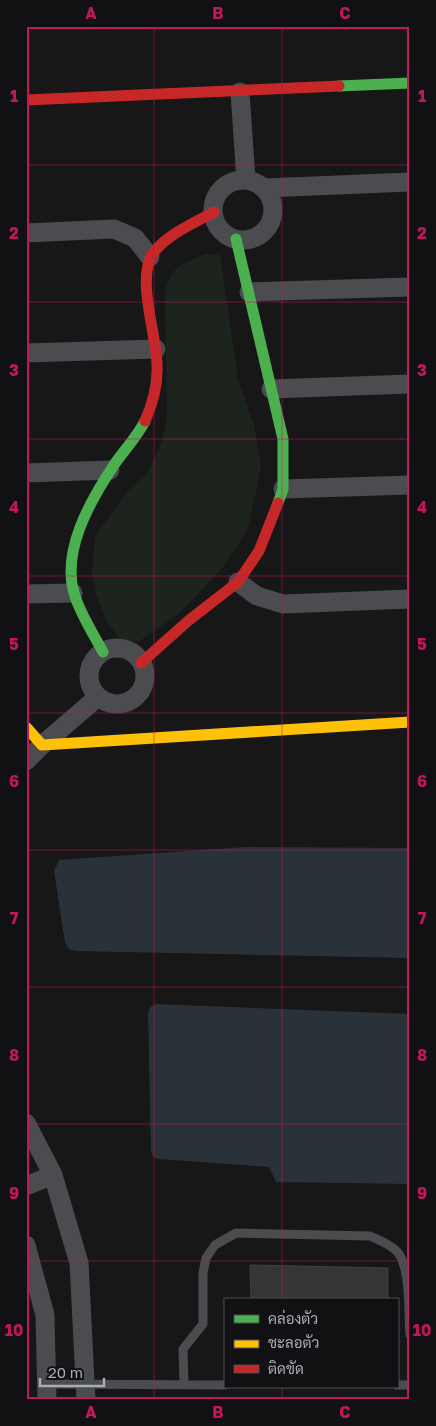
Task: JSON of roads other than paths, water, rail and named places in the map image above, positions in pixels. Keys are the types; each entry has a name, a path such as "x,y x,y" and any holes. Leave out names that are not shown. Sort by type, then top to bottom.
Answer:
{"street":[{"path":"26,100 410,83"},
{"path":"240,92 246,180"},
{"path":"236,180 246,180 256,182 265,188 273,204 271,221 267,228 253,238 236,239 221,229 214,212 214,204 222,189 236,180"},
{"path":"265,188 410,182"},
{"path":"103,652 73,593 71,557 83,522 110,470 130,446 148,418 158,378 146,275 150,257 175,234 214,212"},
{"path":"26,233 114,229 135,238 150,257"},
{"path":"141,662 188,621 238,582 258,551 283,488 283,439 236,239"},
{"path":"249,292 410,287"},
{"path":"26,353 156,349"},
{"path":"271,389 410,384"},
{"path":"26,473 110,470"},
{"path":"283,488 410,485"},
{"path":"238,582 257,596 283,604 410,599"},
{"path":"26,594 73,593"},
{"path":"122,648 131,652 141,662 145,676 143,685 131,700 114,704 98,697 89,682 91,665 103,652 122,648"},
{"path":"26,761 98,697"},
{"path":"42,745 410,722"},
{"path":"26,727 42,745"},
{"path":"26,1123 53,1175 79,1263 87,1391"},
{"path":"26,1186 53,1175"},
{"path":"26,1245 46,1315 47,1392"}],"lane":[{"path":"184,1385 183,1349 203,1324 203,1273 206,1258 215,1245 236,1233 370,1236 382,1242 398,1253 405,1268 410,1335"},
{"path":"47,1392 184,1385 224,1385"}]}
